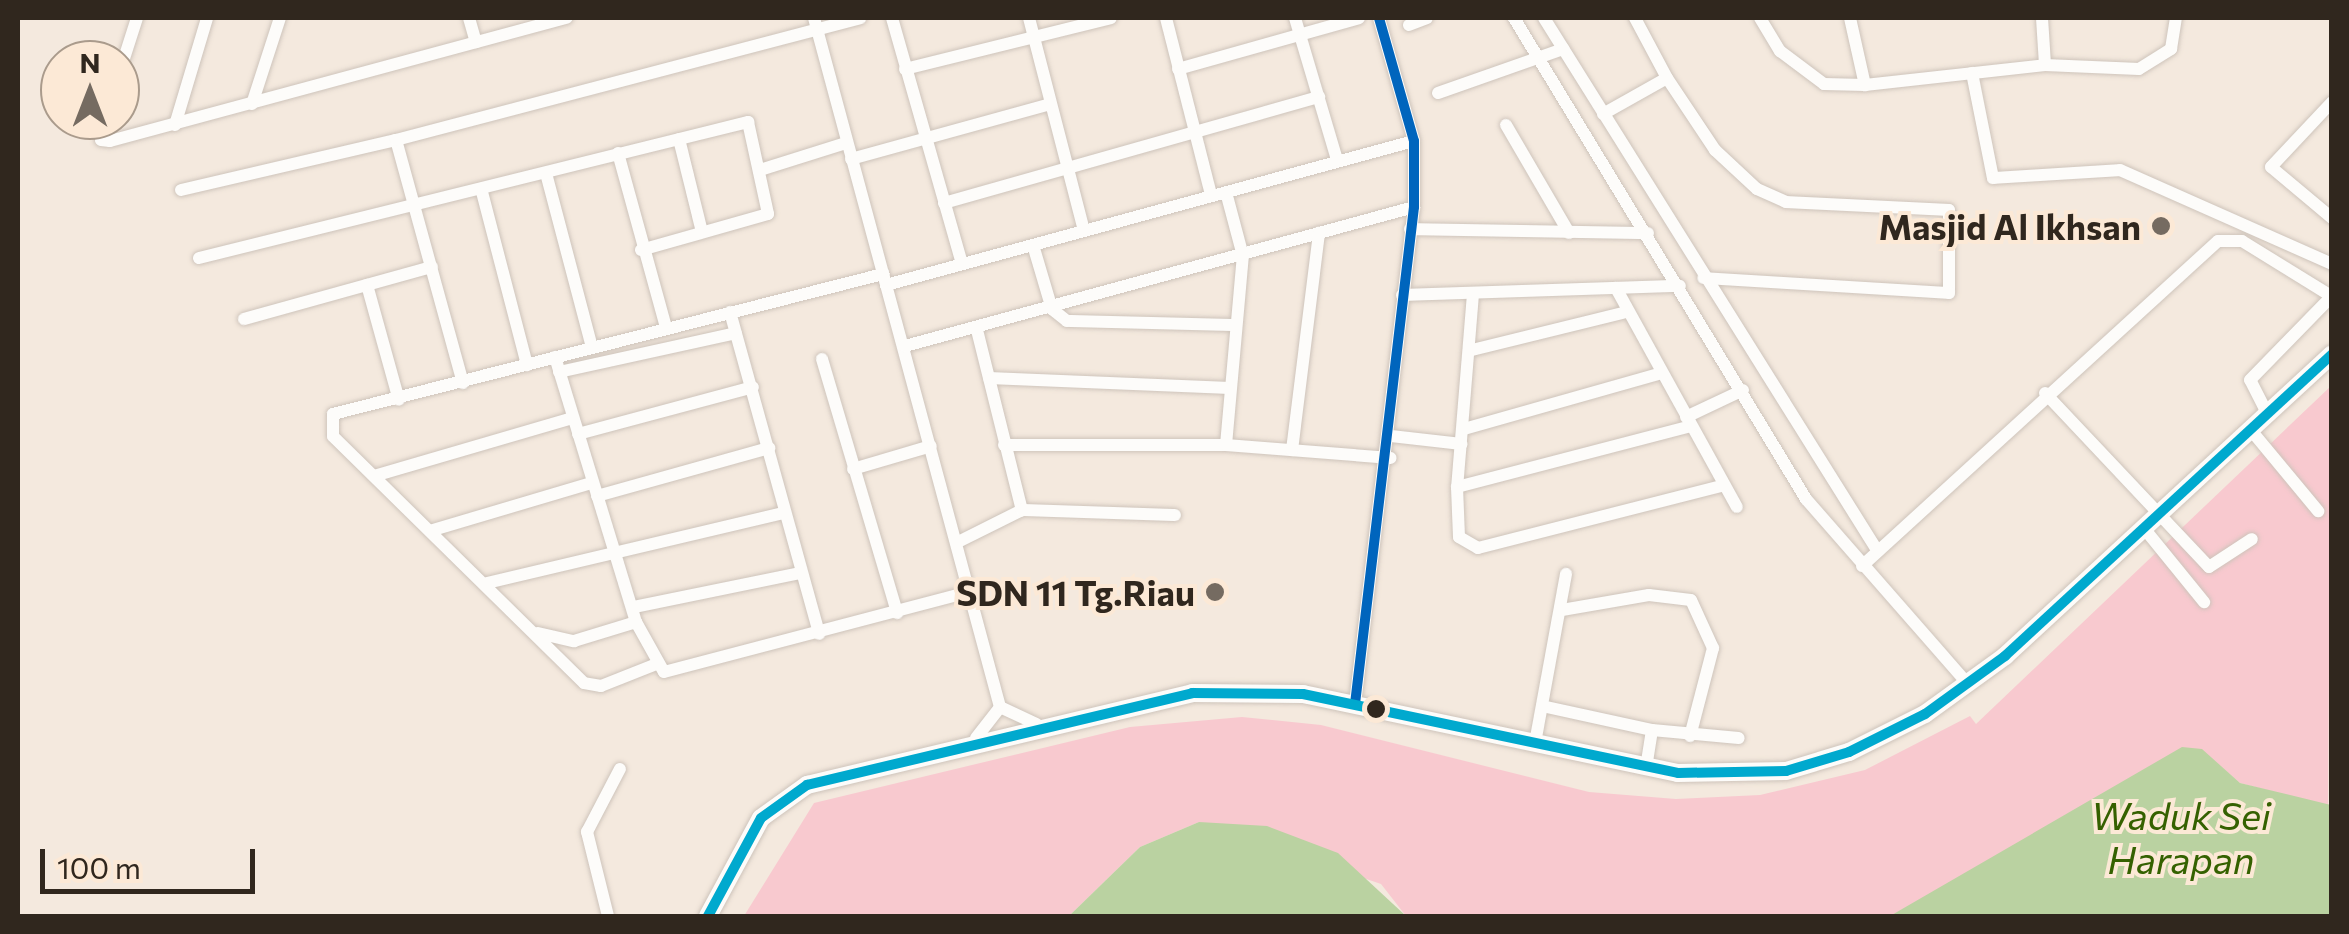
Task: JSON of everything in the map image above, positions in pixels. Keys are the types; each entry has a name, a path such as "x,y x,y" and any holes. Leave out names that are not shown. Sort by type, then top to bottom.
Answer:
{"main road":[{"path":"708,916 746,840 780,800 832,776 1036,724 1214,690 1356,704 1646,768 1786,771 1875,741 1968,684 2332,354"}],"street":[{"path":"175,125 207,18"},
{"path":"252,104 280,18"},
{"path":"469,18 476,42"},
{"path":"140,134 567,18"},
{"path":"180,190 396,140 816,24 860,18"},
{"path":"892,18 962,263"},
{"path":"1029,18 1084,230"},
{"path":"906,70 1111,18"},
{"path":"1166,18 1192,136 1211,195"},
{"path":"1295,18 1336,160"},
{"path":"1178,69 1359,18"},
{"path":"1356,704 1390,458 1402,294 1414,207 1414,142 1379,18"},
{"path":"1408,26 1427,18"},
{"path":"1514,18 1806,499 1968,684"},
{"path":"1544,18 1703,278 1877,550"},
{"path":"1635,18 1667,78 1715,150 1757,189 1786,202 1949,210 1949,293 1703,278"},
{"path":"1760,18 1780,51 1824,84 1865,86 2045,65 2138,70 2170,49 2176,18"},
{"path":"1850,18 1865,86"},
{"path":"2042,18 2045,65"},
{"path":"816,24 1000,707"},
{"path":"1438,93 1563,49"},
{"path":"1972,73 1986,173 2008,178 2120,170 2151,178 2332,264"},
{"path":"1603,114 1667,78"},
{"path":"944,202 1192,136 1319,96"},
{"path":"2332,102 2271,167 2332,218"},
{"path":"851,158 1050,104"},
{"path":"199,258 547,177 618,153 748,122 768,214 641,250"},
{"path":"1506,125 1569,233"},
{"path":"679,139 702,232"},
{"path":"396,140 463,383"},
{"path":"972,592 684,671 654,665 601,686 584,683 374,476 330,422 338,410 398,400 666,327 962,263 1414,142"},
{"path":"760,170 846,143"},
{"path":"618,153 641,250 666,327"},
{"path":"547,177 592,346"},
{"path":"482,192 526,365"},
{"path":"1226,192 1243,256 1226,445"},
{"path":"905,346 977,330 1414,207"},
{"path":"1410,229 1648,233"},
{"path":"1292,450 1319,233"},
{"path":"1862,566 2044,393 2218,241 2242,241 2331,296 2250,380 2267,413"},
{"path":"1032,245 1052,309 1067,321 1236,326"},
{"path":"244,319 432,266"},
{"path":"367,284 398,400"},
{"path":"1402,294 1680,286"},
{"path":"1616,288 1624,312 1736,507"},
{"path":"1473,294 1472,350 1458,487 1459,536 1478,548 1722,486"},
{"path":"730,312 819,634"},
{"path":"1472,350 1624,312"},
{"path":"977,330 1022,510"},
{"path":"558,372 736,332"},
{"path":"556,357 594,490 617,546 635,614 654,665"},
{"path":"822,359 897,612"},
{"path":"1464,429 1658,374"},
{"path":"989,378 1230,388"},
{"path":"578,434 753,387"},
{"path":"1458,487 1688,422 1743,390"},
{"path":"2044,393 2209,568 2252,539"},
{"path":"374,476 572,418"},
{"path":"2250,429 2318,511"},
{"path":"1391,436 1462,444"},
{"path":"1004,445 1226,445 1390,458"},
{"path":"853,469 931,446"},
{"path":"433,530 769,448"},
{"path":"958,542 1022,510 1175,515"},
{"path":"486,583 617,546 784,513"},
{"path":"2143,527 2204,602"},
{"path":"531,630 574,641 635,614 800,573"},
{"path":"1535,742 1566,574"},
{"path":"1562,610 1648,596 1691,600 1713,648 1690,736"},
{"path":"1542,706 1652,730 1738,738"},
{"path":"1000,707 1036,724"},
{"path":"976,738 1000,707"},
{"path":"1646,768 1652,730"},
{"path":"608,916 587,832 620,768"}],"shaded area":[{"path":"2331,386 2328,806 2240,783 2202,750 1890,916 1406,916 1381,884 1199,822 1140,847 1069,916 744,916 814,803 1130,727 1242,717 1321,725 1589,792 1676,799 1760,795 1865,770 1970,716 1976,724"}],"water":[{"name":"Waduk Sei Harapan","path":"2182,747 2202,749 2240,783 2331,805 2331,916 1890,916"},
{"path":"1199,822 1267,826 1338,853 1406,916 1069,916 1140,847"}],"transit line":[{"path":"1355,704 1414,207 1414,141 1379,18"},
{"path":"708,916 761,818 807,785 1192,693 1303,694 1678,773 1786,771 1849,752 1925,714 2005,656 2332,354"}],"place":[{"name":"Masjid Al Ikhsan","path":"2161,226"},
{"name":"SDN 11 Tg.Riau","path":"1215,592"}]}
